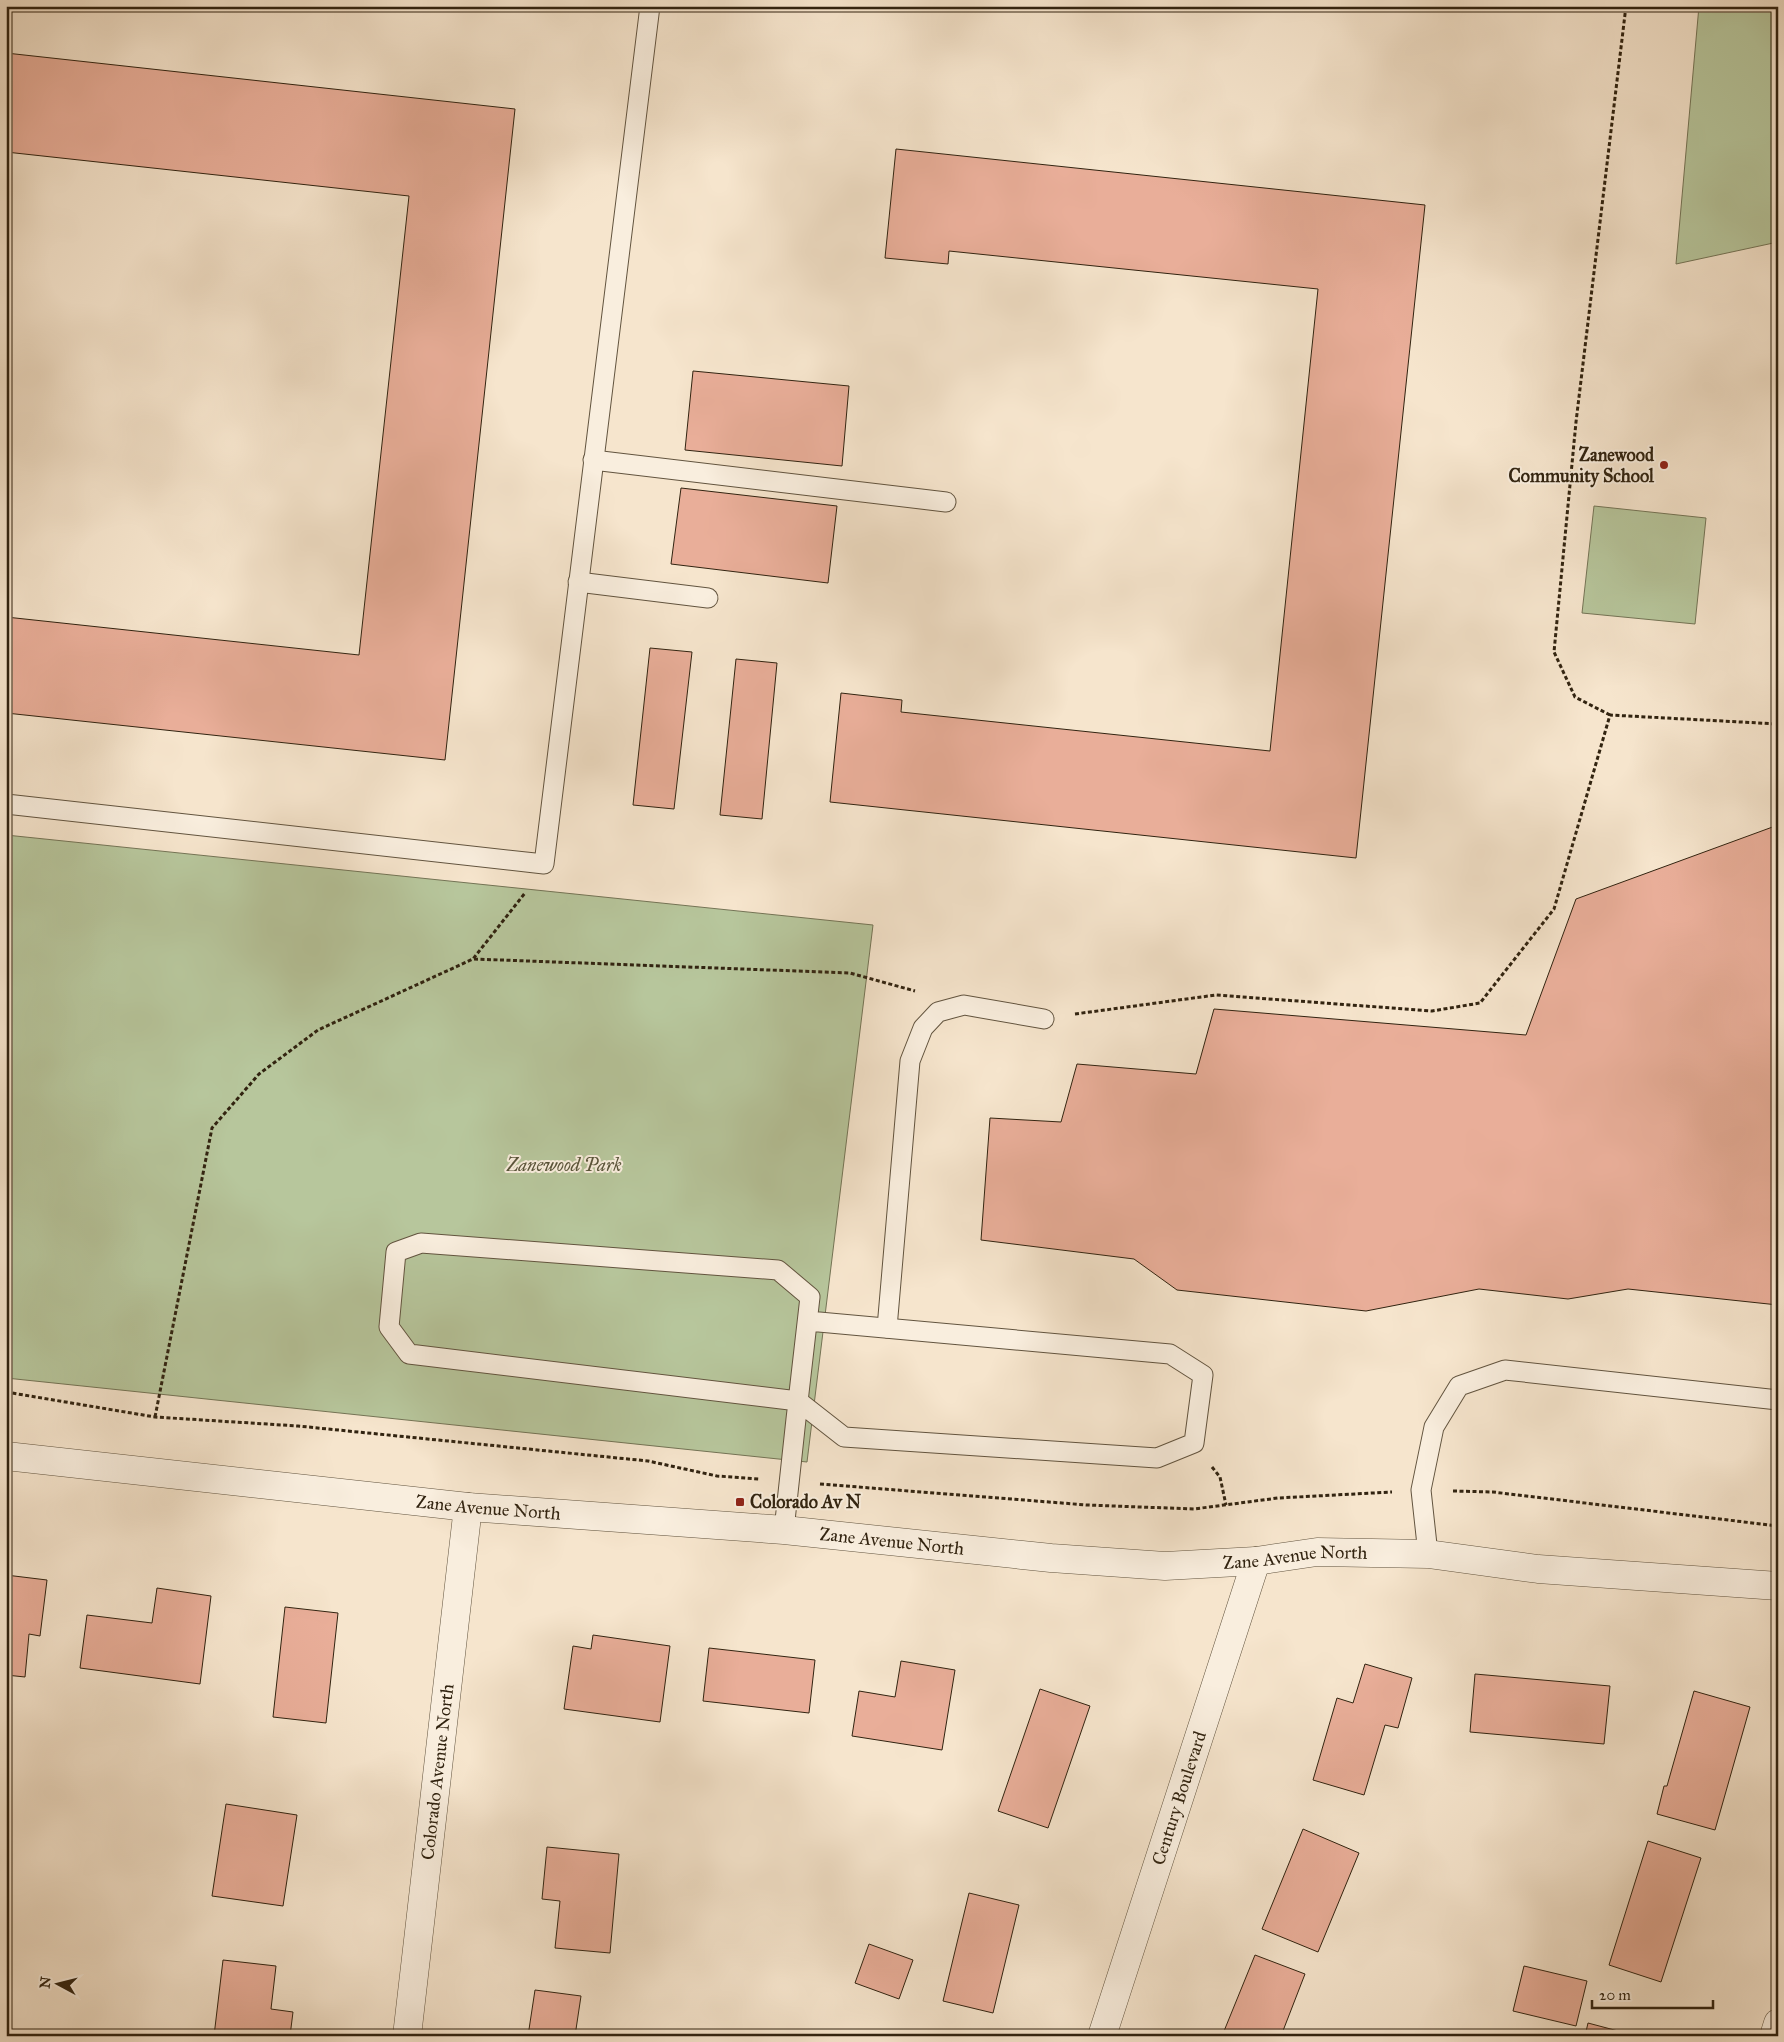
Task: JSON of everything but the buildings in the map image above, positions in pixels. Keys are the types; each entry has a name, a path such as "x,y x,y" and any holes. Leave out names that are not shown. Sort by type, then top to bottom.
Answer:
{"street":[{"name":"Zane Avenue North","path":"6,1456 468,1506 784,1530 1051,1558 1165,1566 1256,1561 1317,1552 1428,1554 1538,1569 1778,1586"},
{"name":"Colorado Avenue North","path":"407,2036 468,1506"},
{"name":"Century Boulevard","path":"1102,2036 1256,1561"},
{"path":"1774,2036 1778,2023"}],"lane":[{"path":"6,804 544,864 650,6"},
{"path":"593,460 946,502"},
{"path":"578,582 708,598"},
{"path":"887,1328 910,1061 923,1028 938,1012 964,1005 1044,1018"},
{"path":"784,1530 798,1401 808,1321 810,1298 778,1270 421,1244 396,1252 389,1327 408,1354 798,1401 844,1437 1157,1458 1194,1443 1203,1375 1170,1354 808,1321"},
{"path":"1428,1554 1421,1490 1434,1427 1459,1386 1505,1370 1778,1400"}],"path":[{"path":"1626,6 1576,422 1554,652 1575,698 1610,715 1778,724"},
{"path":"1044,1018 1216,995 1432,1011 1480,1003 1554,909 1610,715"},
{"path":"473,959 535,881 544,864"},
{"path":"155,1417 212,1128 259,1074 318,1030 473,959 850,973 916,991 938,1012"},
{"path":"1194,1443 1220,1477 1226,1505"}],"green space":[{"path":"1699,6 1778,6 1778,242 1676,264"},
{"path":"1594,506 1706,518 1695,624 1582,613"},
{"name":"Zanewood Park","path":"6,835 873,925 807,1462 6,1378"}],"place":[{"name":"Zanewood Community School","path":"1664,465"},
{"name":"Colorado Av N","path":"740,1502"}]}
